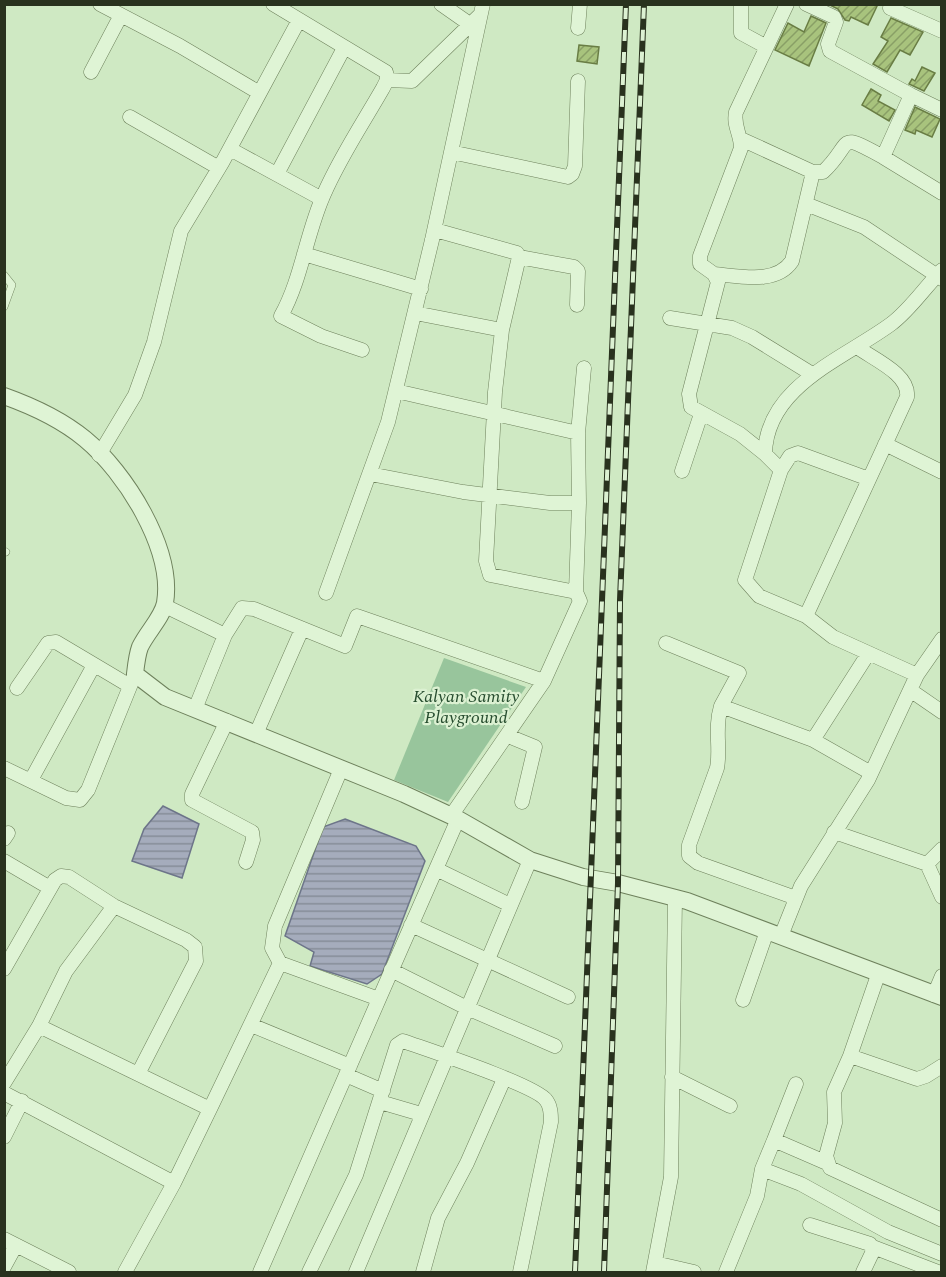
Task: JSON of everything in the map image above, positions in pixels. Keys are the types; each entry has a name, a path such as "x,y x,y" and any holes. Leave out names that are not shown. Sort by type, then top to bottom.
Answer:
{"street":[{"path":"100,4 258,92"},
{"path":"441,4 471,25"},
{"path":"578,28 580,4"},
{"path":"741,4 741,33 765,46"},
{"path":"781,470 740,434 691,407 689,394 718,282 714,274 700,264 700,256 741,148 741,140 735,127 736,112 765,46 787,4"},
{"path":"806,4 834,17 836,22 828,44 830,51 942,110"},
{"path":"892,4 890,8 942,31"},
{"path":"280,6 299,20 386,72 387,80 322,199 293,295 282,316 321,336 362,350"},
{"path":"387,80 400,83 412,81 471,25 482,9"},
{"path":"326,593 370,474 396,391 435,230 482,9"},
{"path":"91,72 122,15"},
{"path":"99,455 135,395 154,342 181,231 230,149 258,92 299,20"},
{"path":"277,174 345,48"},
{"path":"451,153 568,177 572,174 574,166 578,81"},
{"path":"883,158 911,95"},
{"path":"130,117 219,168"},
{"path":"741,140 813,172 823,172 842,145 848,141 855,141 942,193"},
{"path":"230,149 322,199"},
{"path":"714,274 756,277 777,275 785,271 792,261 813,172"},
{"path":"765,454 765,439 781,408 794,390 812,374 893,322 940,275 864,227 806,204"},
{"path":"435,230 516,253 519,257 574,267 578,271 577,305"},
{"path":"304,254 421,289"},
{"path":"519,257 502,330 494,414 486,561 490,575 576,592"},
{"path":"415,313 502,330"},
{"path":"670,318 732,328 752,337 812,374"},
{"path":"806,616 830,559 907,397 908,388 903,380 857,347"},
{"path":"260,1272 436,869 455,817 544,681 580,601 576,592 579,503 578,433 584,368"},
{"path":"396,391 578,433"},
{"path":"4,396 31,405 77,434 130,489 145,517 161,560 167,585 165,606 140,648 132,680 88,790 81,800 66,798 4,768"},
{"path":"682,471 701,414"},
{"path":"885,444 942,472"},
{"path":"869,478 806,454 790,456 781,470 747,568 745,580 759,596 806,616 833,637 917,675"},
{"path":"370,474 550,504 579,503"},
{"path":"165,606 225,635"},
{"path":"195,709 225,635 242,608 254,609 345,646 357,616 544,681"},
{"path":"256,734 302,629"},
{"path":"744,1000 774,933 871,774 917,675 942,639"},
{"path":"17,688 48,643 56,642 68,647 94,665 132,680 165,697 455,817 530,860 583,877 618,883 675,898 938,996 942,976"},
{"path":"666,643 739,673 721,706 716,722 719,757 689,845 688,856 698,863 796,898"},
{"path":"813,740 868,654"},
{"path":"31,780 94,665"},
{"path":"910,690 942,712"},
{"path":"721,706 813,740 871,774"},
{"path":"226,721 192,794 192,800 252,832 253,840 246,862"},
{"path":"508,736 535,747 522,802"},
{"path":"341,769 275,926 272,948 280,963 378,999"},
{"path":"834,832 927,864 942,897"},
{"path":"927,864 942,849"},
{"path":"356,1272 530,860"},
{"path":"4,861 50,888"},
{"path":"436,869 510,905"},
{"path":"4,969 50,888 61,876 69,877 114,906 186,940 195,947 196,961 138,1074"},
{"path":"675,898 670,1177 654,1268 694,1272"},
{"path":"4,1083 39,1026 66,971 114,906"},
{"path":"411,925 568,997"},
{"path":"125,1272 174,1183 280,963"},
{"path":"391,970 467,1008 555,1046"},
{"path":"827,1163 835,1123 834,1092 878,975"},
{"path":"251,1025 348,1071 381,1097 421,1114"},
{"path":"39,1026 210,1109"},
{"path":"309,1272 356,1174 400,1041 537,1092 546,1100 551,1110 551,1122 520,1272"},
{"path":"849,1056 917,1079 942,1066"},
{"path":"672,1077 730,1106"},
{"path":"423,1272 438,1218 467,1163 504,1079"},
{"path":"726,1272 757,1196 762,1169 796,1084"},
{"path":"4,1093 174,1183"},
{"path":"4,1137 22,1101"},
{"path":"774,1140 827,1163 846,1177 942,1220"},
{"path":"762,1169 801,1184 888,1232 942,1254"},
{"path":"810,1225 841,1233 921,1269 938,1272"},
{"path":"4,1267 10,1242 69,1272"},
{"path":"873,1247 865,1270 879,1272"}],"lane":[{"path":"4,275 12,285 4,307"}],"green space":[{"name":"Kalyan Samity Playground","path":"444,658 526,687 448,802 394,780"}],"water":[{"path":"163,806 199,824 182,878 132,861 144,829"},
{"path":"345,819 416,846 425,861 382,974 367,984 310,966 314,952 285,936 323,827"}],"building":[{"path":"828,4 878,4 868,25 851,17 849,21 845,20 838,9"},
{"path":"811,16 826,23 809,66 775,50 788,23 804,32"},
{"path":"891,18 923,32 910,55 900,50 887,72 873,64 888,41 881,37"},
{"path":"579,45 599,47 597,64 577,61"},
{"path":"922,67 935,73 924,91 909,84 912,79 915,81"},
{"path":"871,89 881,95 878,101 895,110 889,121 862,105"},
{"path":"915,107 940,119 932,137 916,130 915,134 905,130"}],"railway":[{"path":"575,1272 626,4"},
{"path":"604,1272 618,883 620,600 644,4"}]}
